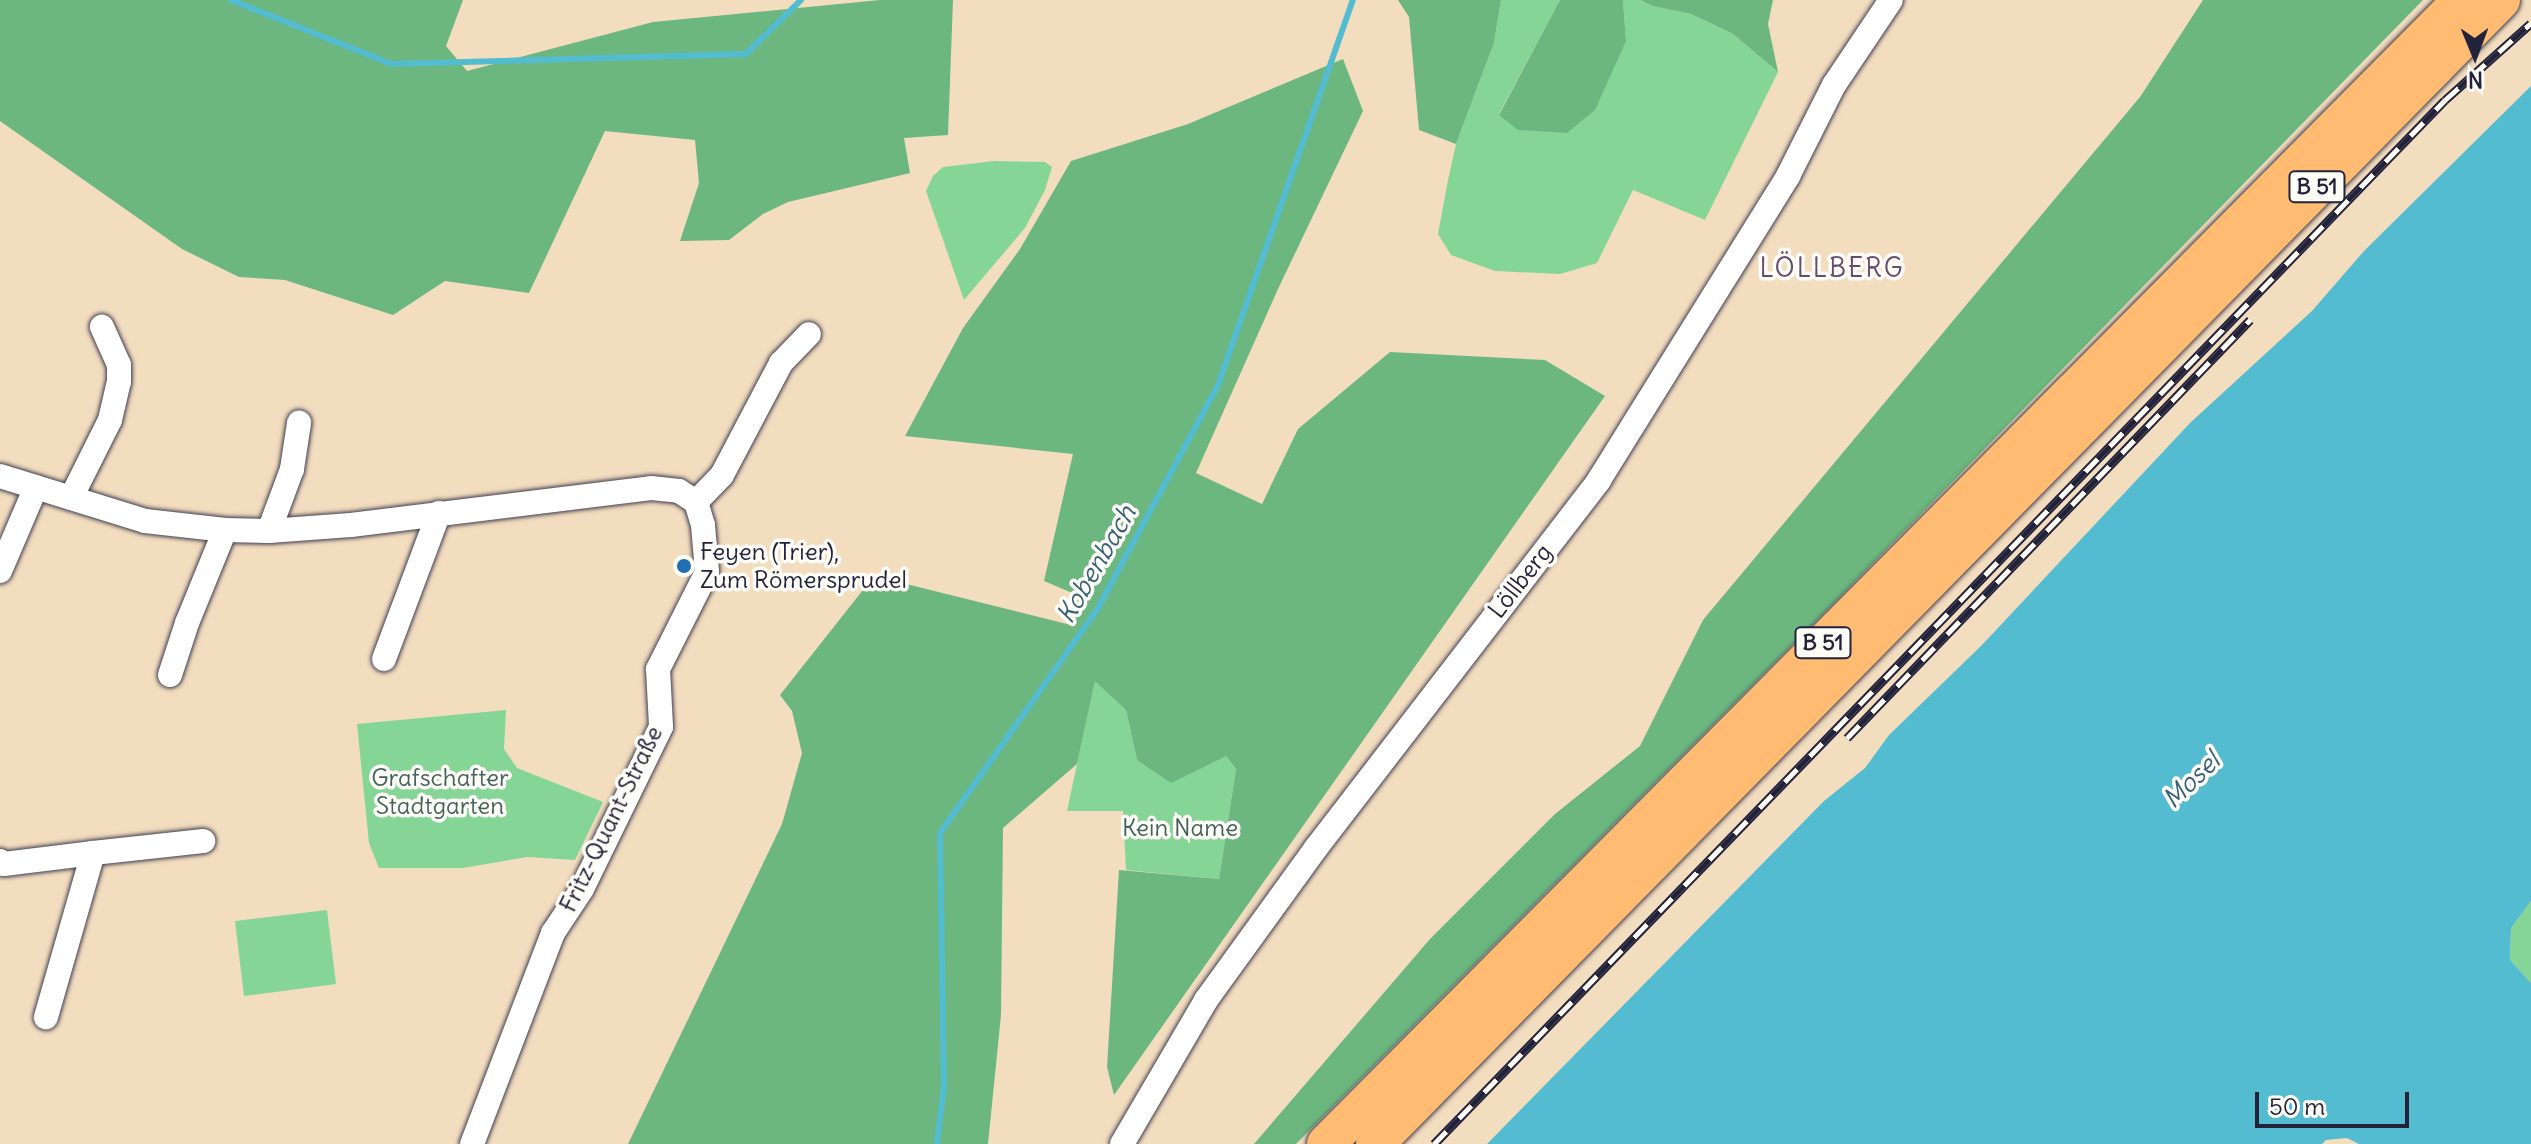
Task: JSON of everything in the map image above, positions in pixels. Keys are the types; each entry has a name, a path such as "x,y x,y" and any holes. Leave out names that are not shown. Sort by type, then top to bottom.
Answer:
{"main road":[{"name":"B 51","path":"1326,1144 2462,0"},
{"name":"B 51","path":"1375,1144 2501,0"}],"street":[{"name":"Löllberg","path":"1122,1144 1206,1000 1316,848 1599,480 1788,176 1834,85 1891,0"},
{"path":"71,498 110,420 119,382 119,365 102,327"},
{"path":"0,476 145,521 225,530 269,531 351,525 651,488 679,491 696,502 722,475 781,363 809,334"},
{"path":"269,531 292,469 299,423"},
{"path":"0,571 36,487"},
{"name":"Fritz-Quant-Straße","path":"472,1144 553,933 582,889 661,727 658,669 707,572 703,525 696,502"},
{"path":"384,659 439,513"},
{"path":"170,675 187,623 225,530"},
{"path":"0,861 4,864 203,841"},
{"path":"46,1017 93,853"}],"green space":[{"path":"0,0 463,0 446,46 467,71 653,22 880,0 953,0 948,135 904,138 910,173 788,202 763,214 729,240 680,241 699,183 695,140 605,131 529,293 445,281 393,315 285,280 239,277 182,249 0,121"},
{"path":"1398,0 1501,0 1494,43 1456,144 1419,130 1409,17"},
{"path":"1501,0 1560,0 1499,114 1626,41 1623,0 1640,0 1652,6 1691,14 1733,34 1778,72 1705,220 1633,190 1597,263 1560,274 1495,271 1451,255 1438,234 1448,180 1456,144 1494,43"},
{"path":"1560,0 1623,0 1626,41 1595,110 1567,133 1518,130 1499,115"},
{"path":"1640,0 1773,0 1768,24 1778,72 1733,34 1691,14 1652,6"},
{"path":"2203,0 2423,0 1838,599 1296,1144 1254,1144 1430,939 1555,814 1640,746 1703,620 2140,97"},
{"path":"1343,59 1363,111 1278,289 1196,473 1262,504 1298,429 1390,352 1545,360 1605,396 1114,1095 1107,1067 1119,870 1219,879 1236,769 1226,756 1171,783 1137,760 1126,710 1095,681 1077,764 1003,828 1001,1015 988,1144 628,1144 782,824 802,753 792,711 780,695 874,576 1075,626 1077,595 1044,581 1073,454 905,436 963,328 1020,249 1071,161 1188,124"},
{"path":"994,161 1045,162 1052,167 1045,190 1025,228 964,300 926,191 933,176 943,167"},
{"name":"Kein Name","path":"1095,680 1126,710 1137,760 1226,756 1236,769 1219,879 1126,870 1123,811 1067,811"},
{"name":"Grafschafter Stadtgarten","path":"506,710 504,749 517,768 603,802 575,860 527,857 463,868 379,868 369,843 357,724"},
{"path":"2531,901 2531,983 2510,960 2511,928"},
{"path":"327,910 336,984 244,996 235,921"}],"water":[{"name":"Mosel","path":"2531,86 2531,901 2511,928 2510,960 2531,983 2531,1144 2359,1144 2347,1138 2326,1140 2322,1144 1487,1144 1824,801 1865,768 1889,735 1981,646 2190,423 2312,311 2364,251"}],"waterway":[{"path":"231,0 392,64 746,54 801,0"},
{"name":"Kobenbach","path":"937,1144 944,1086 940,833 1098,608 1218,385 1353,0"}],"railway":[{"path":"1434,1144 2445,100 2531,23"},
{"path":"1847,738 2250,320"}],"place":[{"name":"Feyen (Trier), Zum Römersprudel","path":"684,566"}],"district":[{"name":"LÖLLBERG","path":"1832,268"}]}
